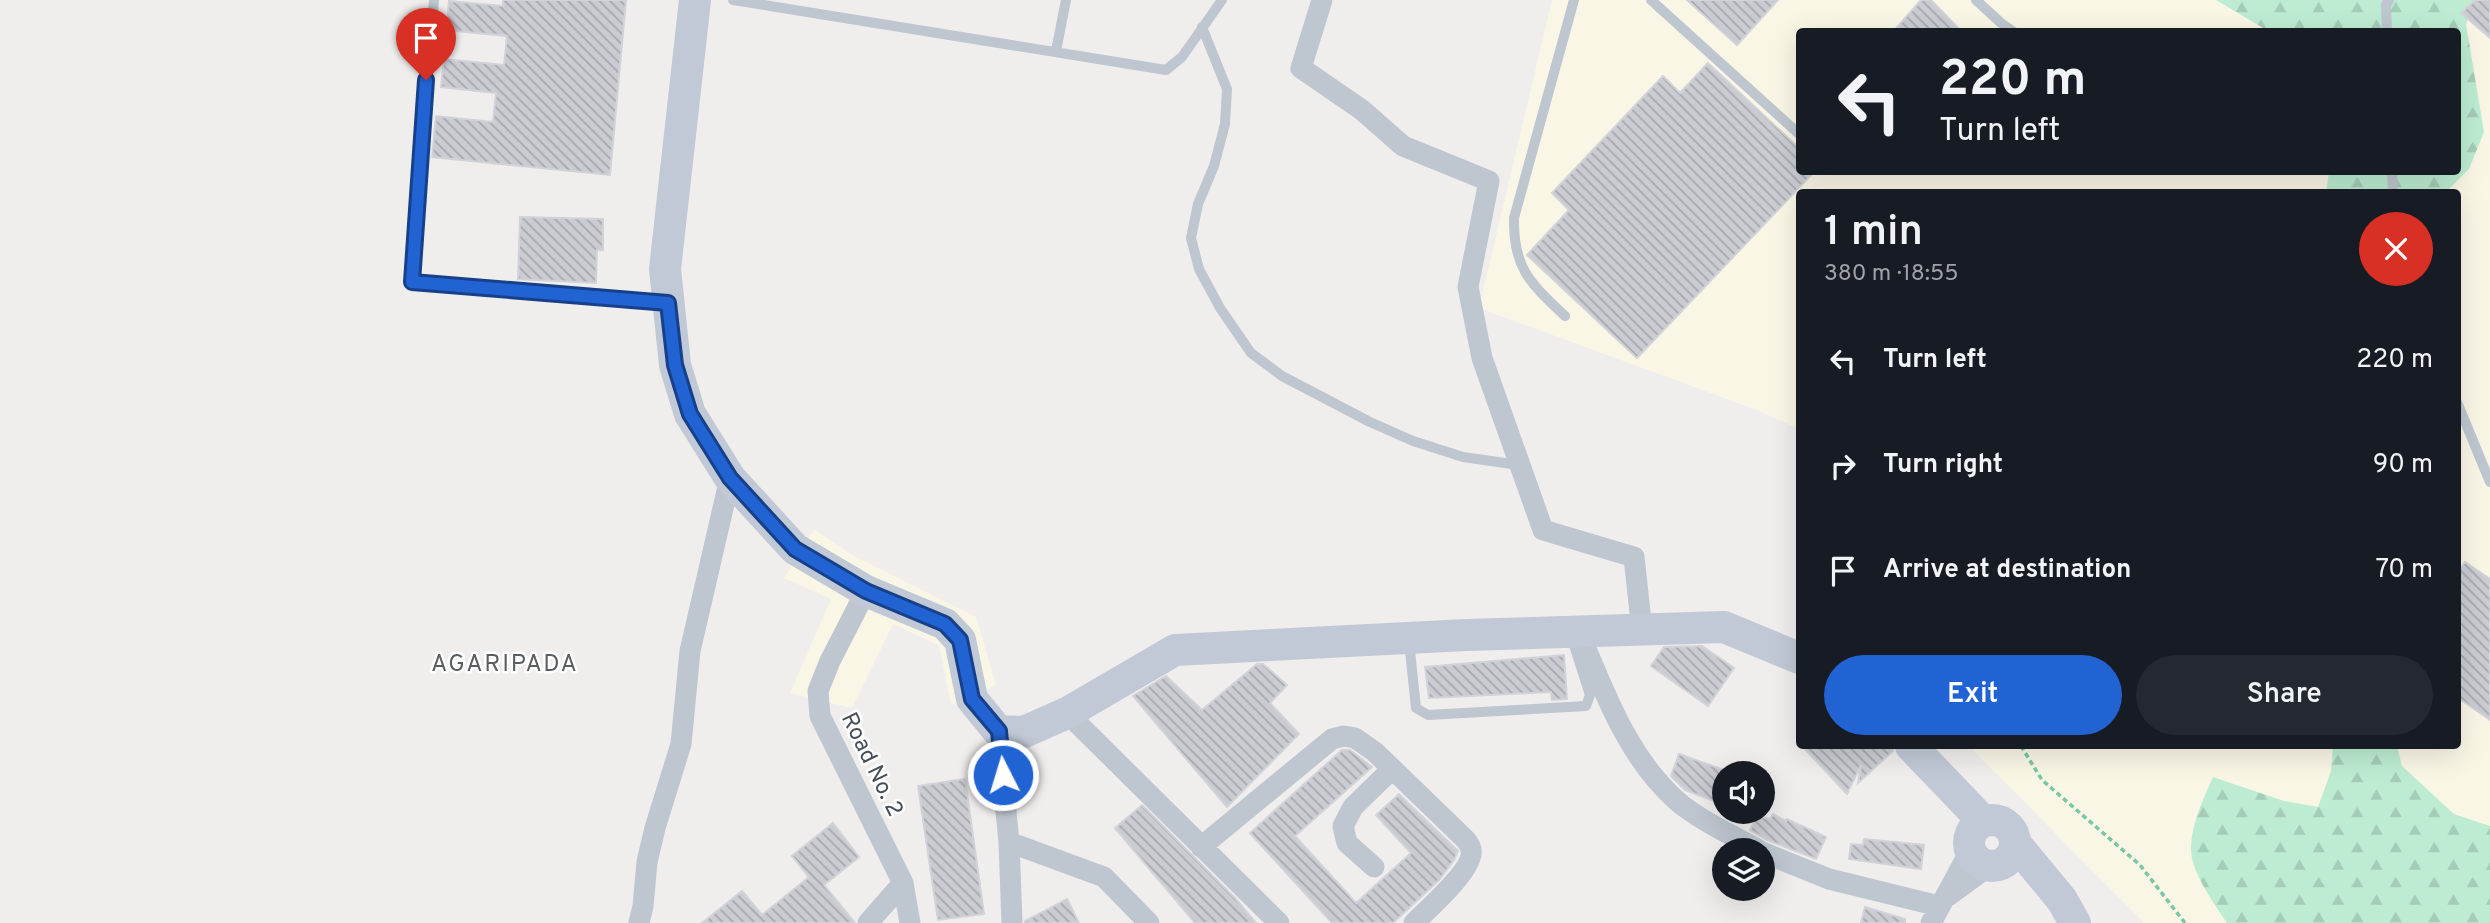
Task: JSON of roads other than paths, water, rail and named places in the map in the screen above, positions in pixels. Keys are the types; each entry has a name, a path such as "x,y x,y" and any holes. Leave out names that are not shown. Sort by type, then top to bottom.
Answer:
{"street":[{"path":"695,0 665,270 675,365 690,414 730,478 795,549 866,591 945,624 960,640 972,699 999,731 1009,842 1012,923"},
{"path":"1322,0 1301,68 1362,110 1403,146 1489,181 1468,287 1482,358 1543,530 1633,556 1642,631"},
{"path":"639,923 654,828 681,744 690,651 730,478"},
{"name":"Road No. 2","path":"866,591 830,661 818,691 820,716 903,883 910,923"},
{"path":"999,731 1024,732 1067,713 1175,650 1409,638 1724,627 1796,657"},
{"path":"1574,632 1618,722 1649,772 1677,801 1739,838"},
{"path":"1067,713 1279,923"},
{"path":"1201,846 1332,739 1344,736 1355,738 1392,769 1466,840 1472,850 1471,859 1462,873 1414,923"},
{"path":"1915,749 1983,821 1970,834 2026,887 2055,923"},
{"path":"1374,867 1347,843 1343,826 1353,807 1392,769"},
{"path":"1009,842 1104,877 1149,923"},
{"path":"1775,857 1829,878 1938,909 1994,856"},
{"path":"1994,856 2062,900 2075,923"},
{"path":"868,923 903,883"}],"lane":[{"path":"434,0 412,282 668,303"},
{"path":"733,0 1166,70 1182,57 1223,0"},
{"path":"1056,51 1066,0"},
{"path":"1564,316 1537,290 1520,265 1514,242 1514,218 1574,0"},
{"path":"1651,0 1796,131"},
{"path":"1976,0 2008,28"},
{"path":"2387,28 2386,5 2389,0"},
{"path":"1202,27 1227,89 1225,124 1214,166 1198,204 1191,237 1199,270 1220,308 1251,353 1282,376 1413,441 1463,457 1519,466"},
{"path":"2461,412 2490,482"},
{"path":"1409,638 1416,708 1428,715 1586,706 1590,695 1574,632"}],"district":[{"name":"AGARIPADA","path":"505,663"}]}
